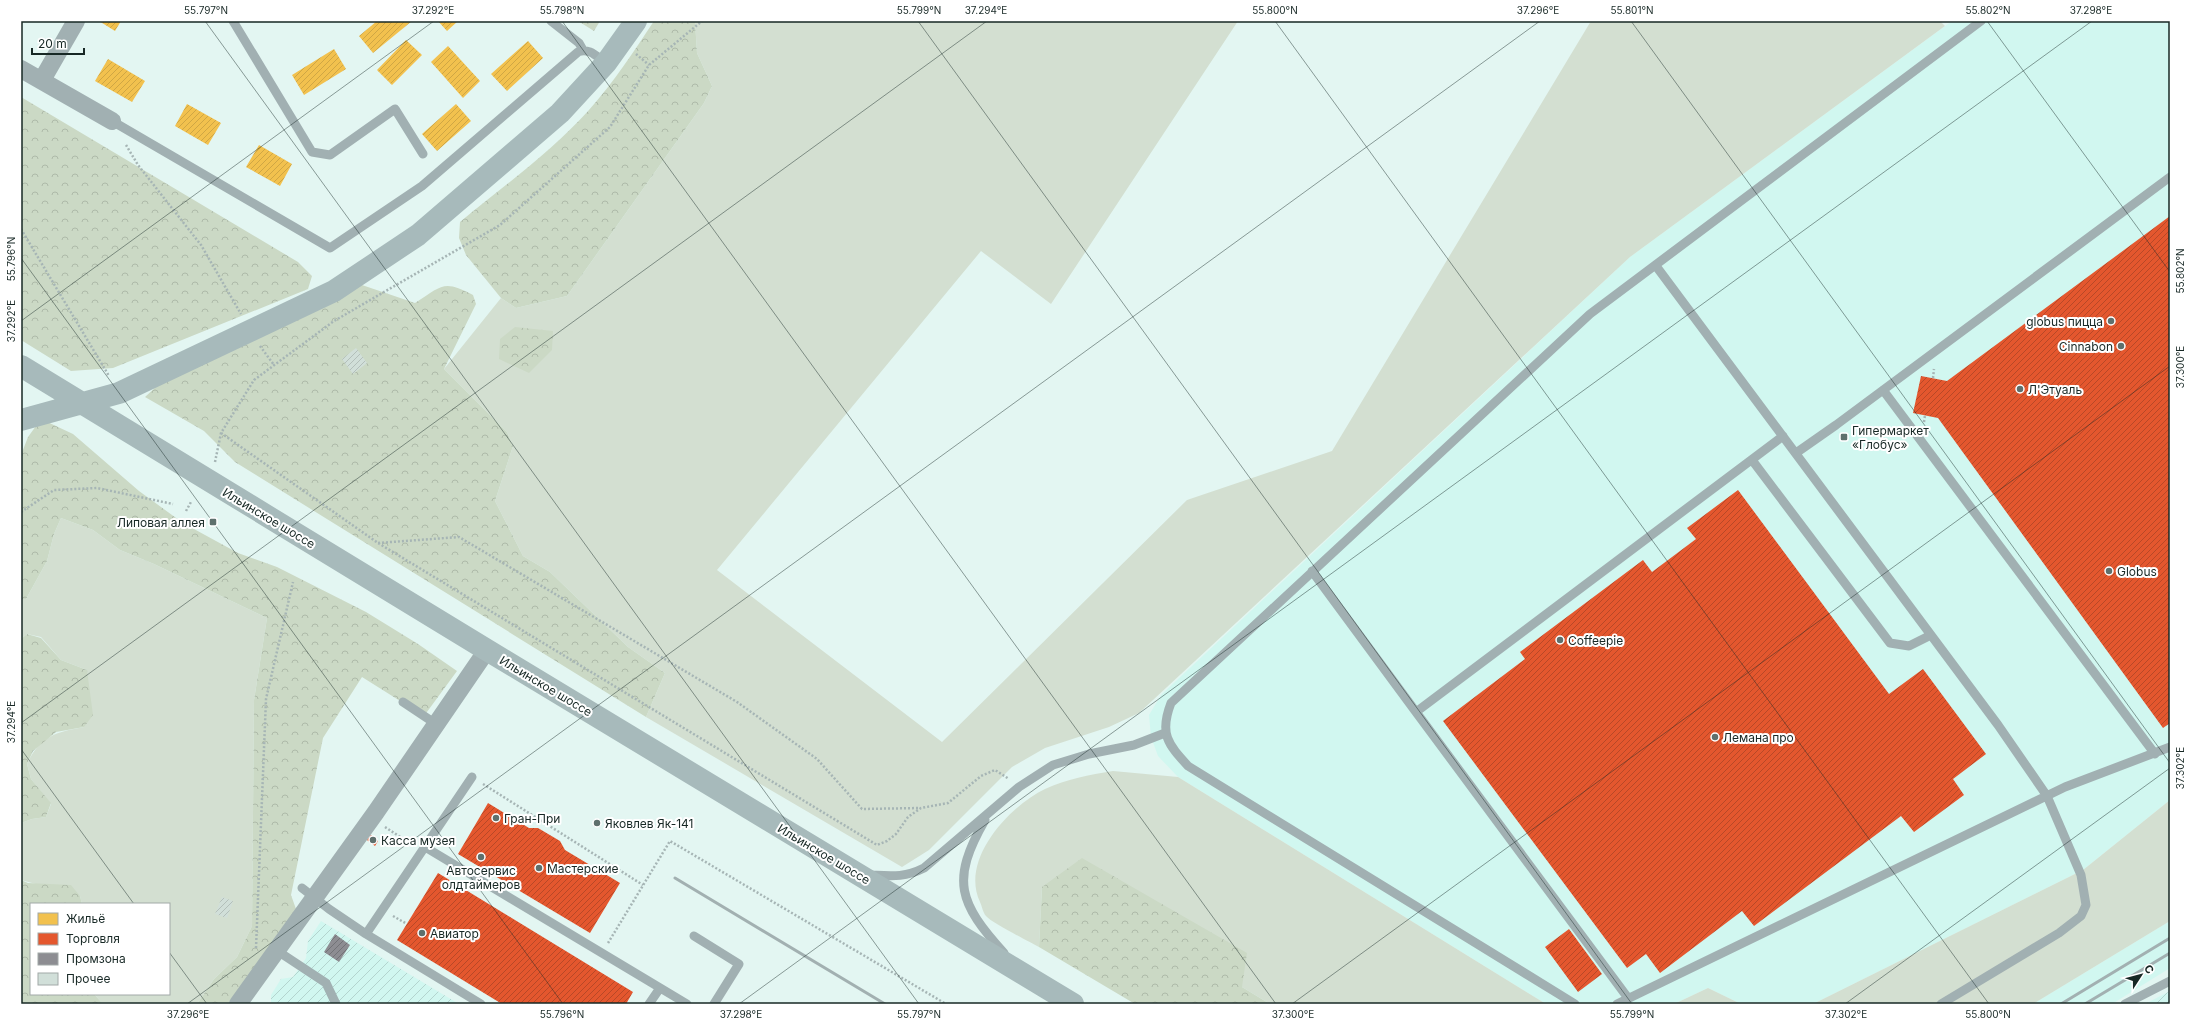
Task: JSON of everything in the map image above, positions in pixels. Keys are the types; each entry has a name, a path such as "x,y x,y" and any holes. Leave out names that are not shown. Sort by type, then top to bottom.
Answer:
{"main road":[{"path":"21,420 119,393 251,332 334,291 418,235 560,113 606,63 636,21"},
{"name":"Ильинское шоссе","path":"21,366 486,650 1073,1004"}],"street":[{"path":"42,80 76,21"},
{"path":"21,69 112,120"},
{"path":"244,999 276,950 308,892 372,818 486,650"}],"lane":[{"path":"233,21 312,152 330,155 395,109 423,154"},
{"path":"551,21 579,43 583,50"},
{"path":"1575,1004 1188,766 1172,748 1165,732 1165,719 1171,703 1590,314 1981,21"},
{"path":"112,120 330,248 422,186 578,52 583,50 589,51 606,63"},
{"path":"1796,453 2170,177"},
{"path":"1656,266 1998,725 2047,796 2081,875 2086,905 2084,911 2059,933 1942,1004"},
{"path":"1883,390 2154,754"},
{"path":"1416,712 1783,436"},
{"path":"1752,460 1890,643 1909,646 1931,635"},
{"path":"1312,571 1628,998"},
{"path":"403,702 436,724"},
{"path":"858,874 898,877 910,875 936,859 1019,787 1053,765 1088,754 1134,745 1165,732"},
{"path":"1617,1004 2064,788 2170,747"},
{"path":"366,934 472,777"},
{"path":"989,814 970,845 965,860 963,878 965,895 972,912 988,935 1022,973"},
{"path":"424,850 687,1004"},
{"path":"308,892 329,909 366,934 481,1004"},
{"path":"694,936 739,964 714,1004"},
{"path":"276,950 326,983 336,1004"},
{"path":"2125,1004 2170,981"},
{"path":"650,1004 660,988"}],"path":[{"path":"214,465 221,433 254,380 334,321 500,225 610,127 649,65 702,21"},
{"path":"112,120 138,165 201,245 251,332 274,365"},
{"path":"21,229 119,393"},
{"path":"221,433 378,543 877,845 896,834 908,817 921,808"},
{"path":"21,512 54,490 97,488 173,504"},
{"path":"186,511 191,502"},
{"path":"378,543 459,537 737,702 817,759 862,809 921,808 948,803 981,776 995,770 1019,787"},
{"path":"256,950 266,700 293,582"},
{"path":"472,777 643,885"},
{"path":"372,818 424,850"},
{"path":"602,953 670,841 946,1004"}],"shaded area":[{"path":"695,21 1238,21 1051,304 981,251 717,570 942,742 1187,500 1332,451 1591,21 1940,21 1945,26 1630,257 1139,713 1109,727 1045,748 1012,767 929,850 902,867 646,717 665,673 628,647 550,572 523,556 495,501 513,446 507,432 444,369 501,298 516,308 567,296 704,103 712,86 697,53"},
{"path":"1952,21 2170,21 2170,800 2083,870 1813,1004 1741,1004 1708,988 1674,1004 1546,1004 1178,777 1158,756 1151,737 1149,715 1161,695 1630,257"},
{"path":"61,518 93,530 120,550 154,564 267,618 254,700 252,926 237,957 214,979 197,1004 103,1004 95,995 170,995 170,903 82,903 80,896 21,880 21,823 32,819 46,817 51,804 31,779 27,764 37,747 43,741 65,731 84,727 87,670 61,660 41,637 27,634 21,639 21,599 26,599 47,561 54,534"},
{"path":"1113,771 1178,777 1546,1004 1270,1004 1242,987 1042,887 1039,947 986,916 980,902 976,886 977,869 982,853 991,836 1003,822 1016,808 1045,789 1070,780"},
{"path":"2170,800 2170,921 2033,1004 1813,1004 2083,870"},
{"path":"321,921 459,1004 271,1004 271,995 281,979 293,977 306,958 308,941"},
{"path":"2170,921 2170,968 2112,1004 2033,1004"},
{"path":"1708,988 1741,1004 1674,1004"},
{"path":"2170,991 2170,1004 2145,1004"}],"green space":[{"path":"578,21 600,21 594,31"},
{"path":"654,21 695,21 697,53 712,86 704,103 567,296 516,308 501,298 466,255 459,238 460,222 527,168 575,125 607,88"},
{"path":"21,97 298,262 312,276 308,289 113,368 71,371 21,340"},
{"path":"359,284 415,303 437,289 449,286 473,295 476,304 444,369 507,432 513,446 495,501 523,556 550,572 628,647 665,673 646,717 235,462 204,431 145,397 158,385"},
{"path":"515,327 553,331 552,350 529,373 499,359 500,339"},
{"path":"41,419 73,434 139,491 183,523 238,553 277,567 366,612 418,644 457,671 424,716 362,677 323,738 291,895 296,909 228,1004 197,1004 214,979 237,957 252,926 254,700 267,618 154,564 120,550 93,530 61,518 54,534 47,561 26,599 21,599 21,455 28,437"},
{"path":"27,634 41,638 61,660 87,670 93,715 84,727 56,732 33,751 27,764 31,779 51,803 46,817 32,819 21,823 21,639"},
{"path":"1082,858 1247,953 1242,987 1270,1004 1135,1004 1039,947 1042,887"},
{"path":"21,880 28,883 71,885 80,896 82,903 30,903 30,995 95,995 103,1004 21,1004"}],"building: Жильё":[{"path":"99,21 121,21 115,31"},
{"path":"377,21 412,21 373,53 359,36"},
{"path":"438,21 458,21 447,31"},
{"path":"406,40 422,55 392,85 377,70"},
{"path":"528,41 543,58 507,91 491,74"},
{"path":"448,46 480,81 463,98 431,62"},
{"path":"334,49 346,69 304,95 292,75"},
{"path":"108,59 145,81 132,102 95,81"},
{"path":"187,104 221,123 208,145 175,126"},
{"path":"456,104 471,121 437,151 422,134"},
{"path":"259,145 292,164 280,186 246,167"}],"building: Торговля":[{"name":"Globus","path":"2170,216 2170,723 2163,728 1938,418 1913,413 1921,376 1947,381"},
{"name":"Лемана про","path":"1738,490 1889,694 1923,669 1986,754 1953,779 1964,795 1914,832 1901,816 1754,926 1742,911 1660,973 1646,954 1627,968 1443,721 1525,659 1520,652 1643,560 1652,572 1696,539 1687,528"},
{"name":"Мастерские","path":"488,803 529,828 538,828 560,841 565,850 620,883 590,933 458,854"},
{"name":"Касса музея","path":"371,835 378,841 375,846 367,840"},
{"path":"438,873 633,992 626,1004 502,1004 397,940"},
{"path":"1569,929 1602,974 1578,992 1545,947"}],"building: Промзона":[{"path":"335,934 350,945 339,962 324,952"}],"building: Прочее":[{"path":"356,348 367,363 353,374 342,359"},
{"path":"222,897 233,901 227,918 215,914"}],"railway":[{"path":"675,878 885,1004"},
{"path":"2061,1004 2170,938"},
{"path":"2085,1004 2170,953"}],"place":[{"name":"globus пицца","path":"2111,321"},
{"name":"Cinnabon","path":"2121,346"},
{"name":"Л'Этуаль","path":"2020,389"},
{"name":"Гипермаркет «Глобус»","path":"1844,437"},
{"name":"Липовая аллея","path":"213,522"},
{"name":"Globus","path":"2109,571"},
{"name":"Coffeepie","path":"1560,640"},
{"name":"Лемана про","path":"1715,737"},
{"name":"Гран-При","path":"496,818"},
{"name":"Яковлев Як-141","path":"597,823"},
{"name":"Касса музея","path":"373,840"},
{"name":"Автосервис олдтаймеров","path":"481,857"},
{"name":"Мастерские","path":"539,868"},
{"name":"Авиатор","path":"422,933"}]}
